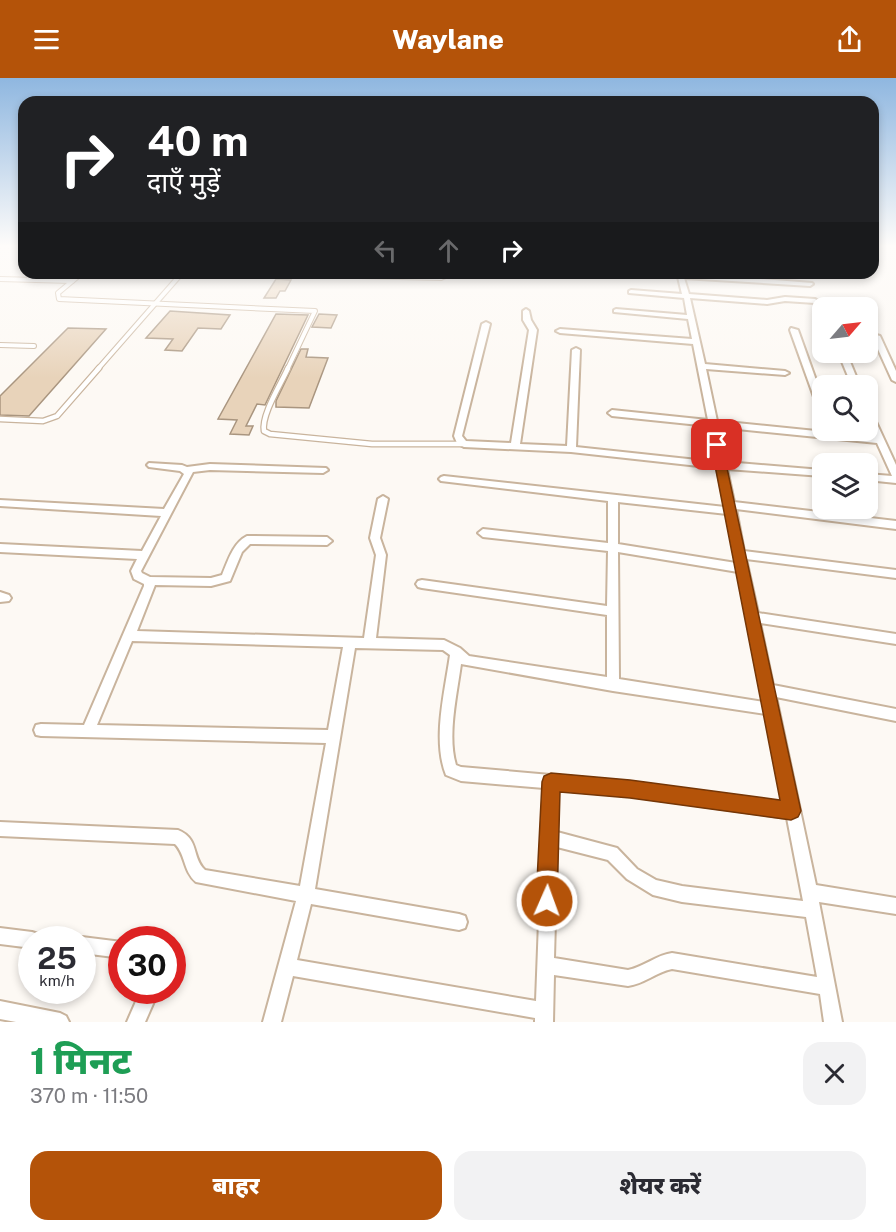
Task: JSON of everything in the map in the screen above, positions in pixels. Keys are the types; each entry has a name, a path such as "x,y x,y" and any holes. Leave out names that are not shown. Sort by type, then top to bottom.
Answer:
{"street":[{"path":"684,290 753,617 833,1022"},
{"path":"631,292 768,302 785,299 812,301"},
{"path":"515,447 533,330 527,320 526,310"},
{"path":"616,311 691,317"},
{"path":"486,324 458,436 464,444 570,449 812,472"},
{"path":"794,330 812,380"},
{"path":"560,331 696,342"},
{"path":"878,340 896,380"},
{"path":"570,449 576,350"},
{"path":"701,366 785,373"},
{"path":"612,413 812,432"},
{"path":"878,435 896,475"},
{"path":"152,465 188,470 210,467 323,470"},
{"path":"188,470 188,477 136,571 138,576 149,581 211,582 226,578 238,550 247,540 327,541"},
{"path":"878,478 896,480"},
{"path":"444,479 613,498 727,497 896,525"},
{"path":"613,498 613,685"},
{"path":"369,643 381,555 375,538 383,499"},
{"path":"0,503 168,513"},
{"path":"483,532 612,548 742,568"},
{"path":"0,548 144,555"},
{"path":"739,554 896,574"},
{"path":"88,731 147,595 149,581"},
{"path":"422,584 612,610"},
{"path":"753,617 896,639"},
{"path":"128,636 444,645 456,652 460,659 468,661 771,709"},
{"path":"272,1022 306,895 350,642"},
{"path":"456,652 447,743 447,761 451,770 462,774 630,789 791,811"},
{"path":"767,690 896,715"},
{"path":"41,730 334,736"},
{"path":"287,967 544,1016 551,782"},
{"path":"0,828 178,837 186,842 190,850 190,864 193,871 201,877 459,922"},
{"path":"549,838 612,853 632,874 653,887 682,894 812,909"},
{"path":"808,892 896,906"},
{"path":"0,936 18,938"},
{"path":"545,965 639,978 663,962 672,961 827,987"},
{"path":"136,1022 144,1004"},
{"path":"0,1010 60,1022"}],"lane":[{"path":"61,290 58,293 59,298 315,311 267,412 264,431 270,434 372,444 464,444"},
{"path":"0,419 43,421 57,416 167,290"},
{"path":"0,345 34,346"}],"building":[{"path":"269,290 286,290 280,291 276,298 264,298"},
{"path":"170,311 230,315 221,329 198,328 182,351 165,350 173,339 146,338"},
{"path":"276,314 308,315 265,405 257,404 246,426 253,426 249,435 230,434 237,420 218,419"},
{"path":"319,314 337,315 331,328 312,327"},
{"path":"68,328 106,329 29,416 0,415 0,396"},
{"path":"301,349 308,349 306,357 328,358 309,408 276,407 276,401"}],"route":[{"path":"547,901 551,782 630,789 791,811 717,445"}]}
